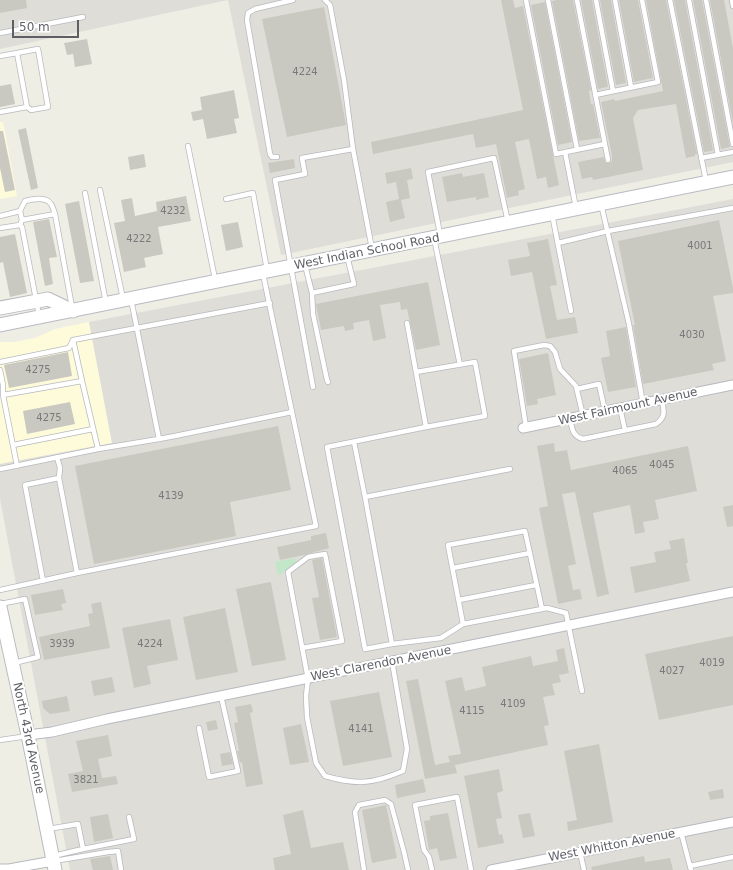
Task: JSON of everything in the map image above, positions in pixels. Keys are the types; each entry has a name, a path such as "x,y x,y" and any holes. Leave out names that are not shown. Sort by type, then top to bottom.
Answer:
{"main road":[{"name":"West Indian School Road","path":"0,325 733,178"},
{"path":"0,308 48,299 73,311"},
{"name":"North 43rd Avenue","path":"0,607 53,862"}],"street":[{"name":"West Fairmount Avenue","path":"524,428 733,385"},
{"name":"West Clarendon Avenue","path":"28,736 733,592"},
{"name":"West Whitton Avenue","path":"492,870 733,822"},
{"path":"0,869 35,868 53,862"}],"lane":[{"path":"276,157 272,157 270,154 247,20 248,13 255,9 292,0"},
{"path":"325,0 330,5 344,80 353,149 372,251"},
{"path":"526,0 556,154 604,144"},
{"path":"548,0 577,150"},
{"path":"577,0 608,160"},
{"path":"596,0 613,91"},
{"path":"615,0 631,88"},
{"path":"595,95 658,82 642,0"},
{"path":"670,0 706,183"},
{"path":"689,0 718,155"},
{"path":"706,0 733,144"},
{"path":"732,0 733,6"},
{"path":"0,33 83,17"},
{"path":"0,56 38,50 48,107 31,110 27,107 0,112"},
{"path":"17,53 27,107"},
{"path":"188,146 216,282"},
{"path":"313,387 275,180 305,174 302,158 353,149"},
{"path":"565,152 576,210"},
{"path":"701,158 733,152"},
{"path":"460,364 428,172 494,158 508,224"},
{"path":"100,190 127,300 137,328 159,439"},
{"path":"85,193 107,304"},
{"path":"0,590 77,573 316,526 270,303 253,193 226,199"},
{"path":"40,318 22,227 20,225 22,220 20,211 25,201 35,198 46,200 51,203 55,214 73,311"},
{"path":"601,204 629,324 643,404"},
{"path":"558,243 608,231 733,208"},
{"path":"0,216 20,211"},
{"path":"22,220 55,214"},
{"path":"552,214 572,311"},
{"path":"0,227 20,225"},
{"path":"312,293 354,284 347,256"},
{"path":"305,264 312,293 313,314 328,382"},
{"path":"73,340 270,303"},
{"path":"407,323 426,427"},
{"path":"0,362 69,348 73,340"},
{"path":"73,340 98,449"},
{"path":"524,428 514,352 544,345 550,346 555,352 560,369 576,386 583,416"},
{"path":"416,372 475,362 484,416 327,447 365,649 441,638 464,624 547,608 566,613 582,691"},
{"path":"0,370 3,395 17,466"},
{"path":"3,395 82,381"},
{"path":"577,389 599,384 605,411"},
{"path":"570,418 573,434 583,439 656,424 661,420 664,414 662,400"},
{"path":"620,408 625,430"},
{"path":"0,469 292,412"},
{"path":"13,445 93,429"},
{"path":"354,442 392,644"},
{"path":"57,458 60,468 59,478 77,573"},
{"path":"365,497 510,469"},
{"path":"43,581 25,485 59,478"},
{"path":"464,624 448,545 525,531 542,609"},
{"path":"453,568 530,553"},
{"path":"302,648 342,641 325,554 308,557 288,572 302,648 308,679 306,696 307,717 316,763 325,776 345,782 367,782 387,778 403,771 407,749 392,662"},
{"path":"459,600 536,585"},
{"path":"0,604 25,598 38,657 12,663"},
{"path":"199,728 209,777 238,771 221,696"},
{"path":"0,740 28,736"},
{"path":"432,870 429,857 424,850 415,805 457,797 471,870"},
{"path":"364,870 355,812 359,805 385,800 391,804 408,870"},
{"path":"53,862 83,849 134,839 129,817"},
{"path":"47,830 78,824 83,849"},
{"path":"681,832 690,868 733,857"},
{"path":"53,862 118,851 121,870"},
{"path":"580,852 584,870"}],"shaded area":[{"path":"0,0 228,0 0,49"},
{"path":"228,0 733,0 733,162 281,255"},
{"path":"0,122 3,122 17,196 0,199"},
{"path":"733,199 733,870 70,870 0,499 0,464 112,443 89,322"},
{"path":"89,322 112,443 0,464 0,342 14,342 35,338 55,329"}],"green space":[{"path":"295,558 296,562 278,576 275,562"}],"building":[{"path":"0,0 26,0 27,8 0,13"},
{"path":"501,0 513,0 515,8 523,6 559,185 548,188 546,177 537,179 529,139 515,142 525,189 518,191 519,195 507,198 496,144 476,148 473,134 373,154 371,142 523,110"},
{"path":"573,0 591,90 589,91 591,104 593,104 600,138 579,141 552,1"},
{"path":"581,0 592,0 608,87 598,89"},
{"path":"600,0 611,0 626,83 616,85"},
{"path":"619,0 638,0 653,78 634,82"},
{"path":"646,0 666,0 697,154 686,158 676,104 638,110 633,118 643,170 593,180 592,177 582,179 578,162 604,157 606,163 610,163 612,161 601,102 614,99 615,101 663,91"},
{"path":"674,0 685,0 712,151 704,152"},
{"path":"693,0 702,0 730,147 721,149"},
{"path":"710,0 724,0 733,48 733,124"},
{"path":"545,2 572,142 558,145 531,5"},
{"path":"324,7 346,125 287,137 262,19"},
{"path":"87,39 92,64 75,67 73,54 67,55 64,43"},
{"path":"11,84 15,104 0,107 0,86"},
{"path":"234,90 239,118 234,119 237,133 207,139 203,119 193,121 191,112 202,110 200,97"},
{"path":"26,128 38,188 31,190 18,130"},
{"path":"0,131 3,131 15,190 5,192 0,168"},
{"path":"144,154 146,167 130,170 128,157"},
{"path":"294,159 295,168 270,173 268,163"},
{"path":"411,168 413,179 407,180 410,198 401,200 405,218 390,222 386,202 399,199 396,182 387,184 385,173"},
{"path":"462,173 463,177 484,173 489,197 476,200 476,197 447,202 442,177"},
{"path":"186,196 191,221 158,227 163,254 144,258 146,267 124,272 114,223 125,221 121,200 132,198 135,216 157,211 156,202"},
{"path":"79,201 94,281 80,283 65,204"},
{"path":"49,219 57,257 49,258 53,284 45,286 33,222"},
{"path":"719,220 733,288 733,293 713,296 726,361 712,364 714,370 643,384 633,325 635,325 618,241"},
{"path":"238,222 243,247 226,251 221,225"},
{"path":"15,234 27,293 10,297 3,262 0,263 0,237"},
{"path":"548,239 557,285 550,286 557,320 575,317 578,333 546,339 532,272 511,276 508,260 530,256 527,243"},
{"path":"428,282 440,345 416,350 407,309 401,310 400,302 380,305 386,338 373,341 369,320 353,323 354,329 345,331 344,326 321,330 316,304"},
{"path":"626,327 636,387 608,392 601,358 610,356 606,331"},
{"path":"68,352 72,376 9,388 4,365"},
{"path":"548,353 556,395 537,399 538,404 527,406 519,359"},
{"path":"70,402 75,424 27,434 23,411"},
{"path":"278,426 291,490 230,502 236,536 94,564 75,466"},
{"path":"554,443 555,452 567,450 571,470 688,446 697,491 655,500 659,519 643,522 645,532 635,534 630,505 593,513 609,594 597,597 575,492 562,494 576,564 568,566 573,590 580,589 582,599 558,604 539,508 548,506 537,446"},
{"path":"733,505 733,526 727,527 723,507"},
{"path":"326,533 329,548 280,560 277,547 311,540 311,536"},
{"path":"684,538 688,563 686,563 690,581 635,593 630,567 656,562 654,552 671,549 669,541"},
{"path":"322,558 337,637 320,640 312,598 319,597 312,560"},
{"path":"270,582 286,660 252,666 236,589"},
{"path":"63,589 66,603 61,604 63,610 35,615 31,595"},
{"path":"101,602 110,648 44,660 39,637 90,626 88,614 93,613 91,604"},
{"path":"225,608 238,672 196,680 183,617"},
{"path":"170,619 178,660 147,666 151,684 134,688 122,628"},
{"path":"733,636 733,705 659,720 645,654"},
{"path":"564,648 569,673 559,675 561,682 552,684 555,695 543,697 549,725 544,726 548,745 455,765 457,773 425,779 406,681 418,679 435,765 450,762 448,756 461,754 445,681 462,677 465,691 486,686 482,667 531,656 533,666 558,661 556,650"},
{"path":"112,677 115,692 94,696 91,681"},
{"path":"379,692 392,757 343,766 330,701"},
{"path":"67,696 70,711 50,714 43,708 42,701"},
{"path":"251,704 253,712 250,713 263,784 246,787 242,762 240,763 237,751 239,751 234,723 238,722 235,707"},
{"path":"216,720 218,729 208,731 206,722"},
{"path":"301,724 309,762 290,765 283,728"},
{"path":"108,735 112,756 98,759 102,778 116,776 118,784 72,792 68,774 83,771 76,741"},
{"path":"599,744 613,822 568,831 567,822 577,820 564,751"},
{"path":"230,752 233,764 222,766 220,754"},
{"path":"499,769 503,791 497,793 502,818 496,819 499,835 502,834 504,843 478,848 464,776"},
{"path":"423,779 426,792 397,798 395,785"},
{"path":"723,789 724,798 710,800 708,792"},
{"path":"386,805 397,858 372,863 362,810"},
{"path":"303,810 311,848 343,842 349,870 275,870 273,858 291,854 283,815"},
{"path":"448,813 457,858 440,861 437,848 429,850 424,821 430,820 430,816"},
{"path":"530,813 535,836 523,838 518,815"},
{"path":"108,814 113,838 94,842 90,817"},
{"path":"110,856 113,870 93,870 90,859"},
{"path":"644,856 645,862 670,858 673,870 592,870 591,867"}]}
